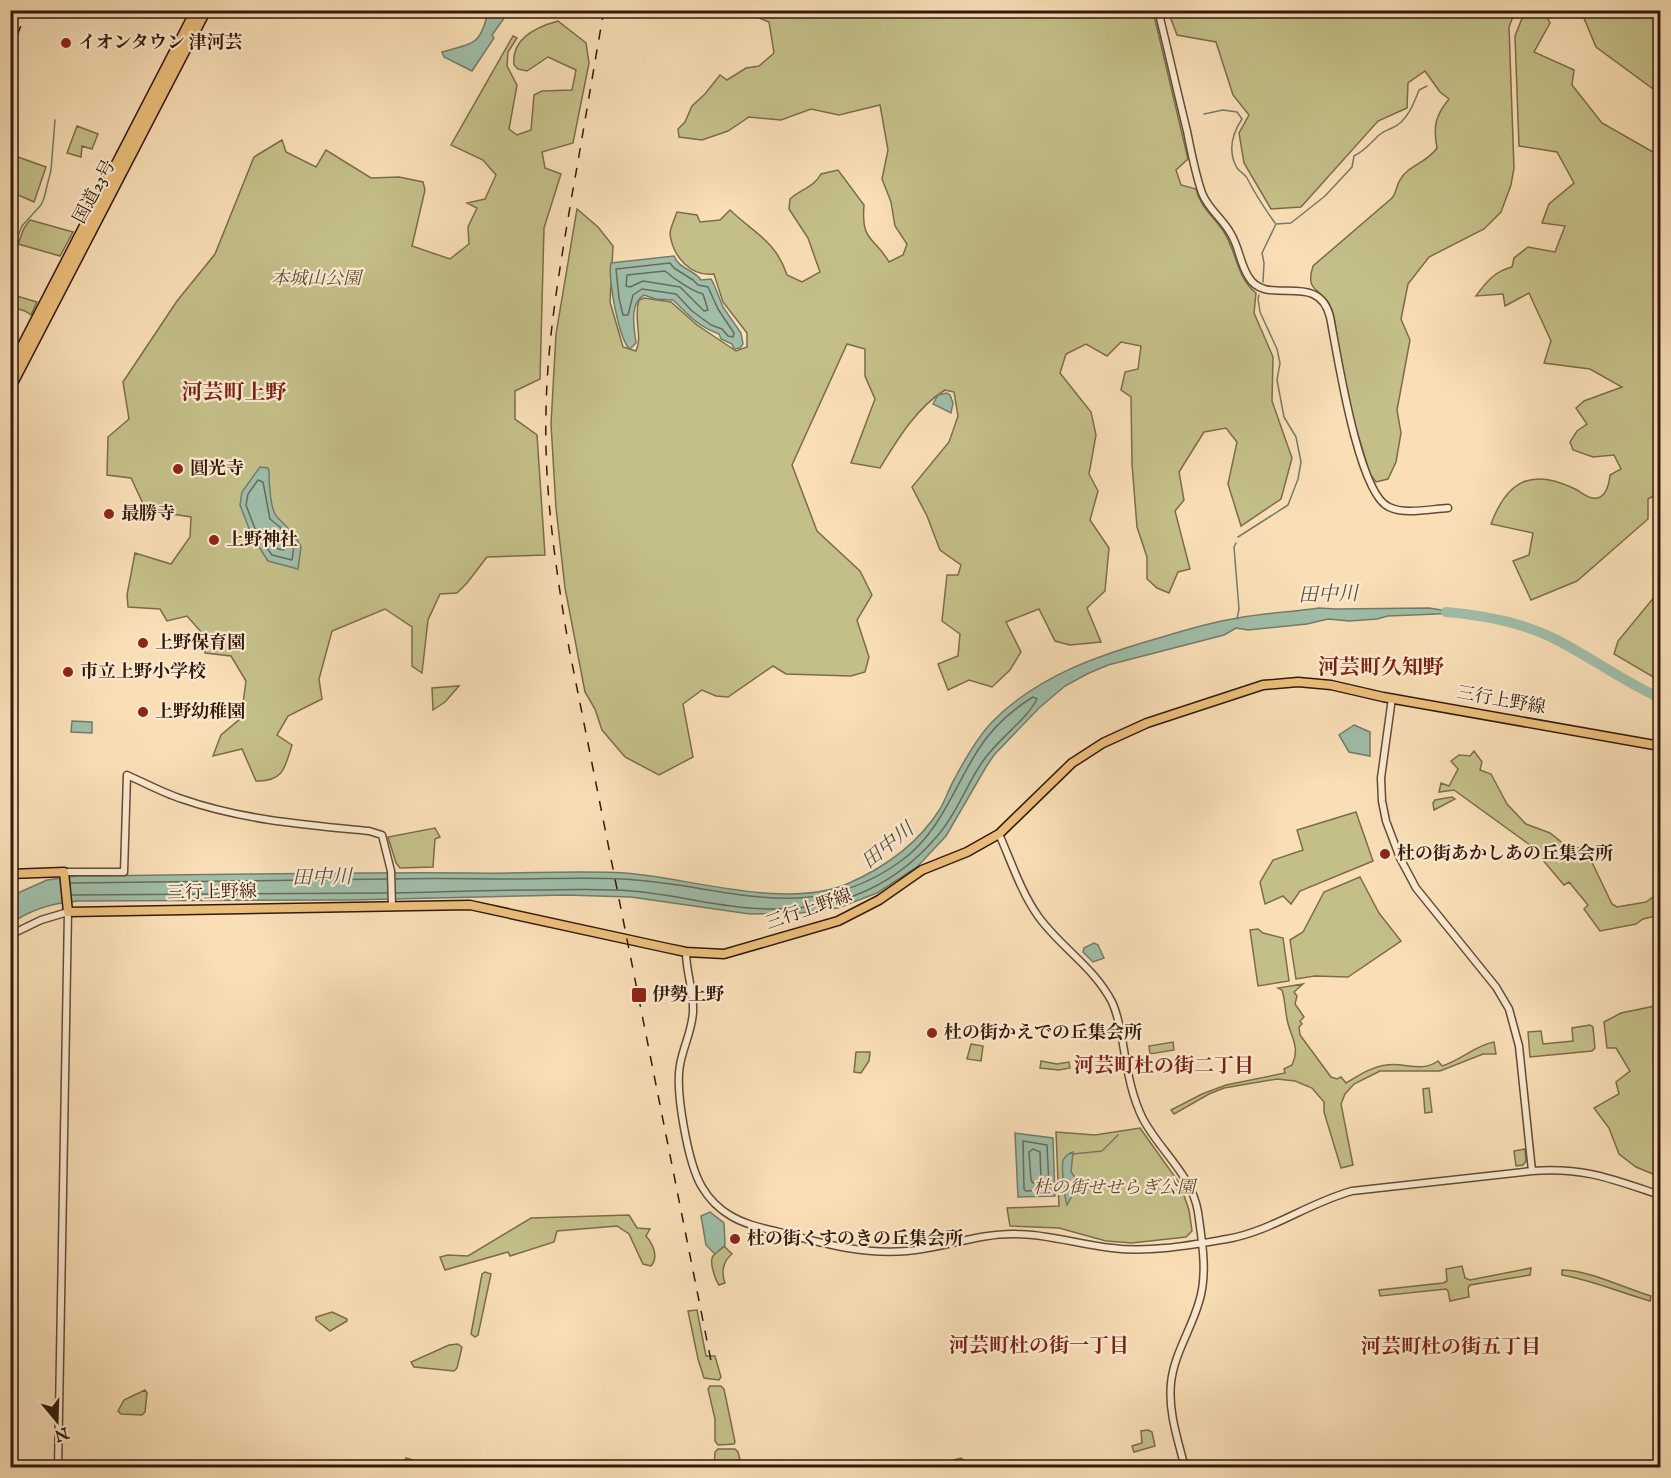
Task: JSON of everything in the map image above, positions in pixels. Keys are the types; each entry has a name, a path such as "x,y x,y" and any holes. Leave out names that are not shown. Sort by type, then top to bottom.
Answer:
{"highway":[{"name":"国道23号","path":"10,370 196,10"},
{"name":"国道23号","path":"10,388 206,10"}],"main road":[{"name":"三行上野線","path":"68,908 470,905 686,952 724,954 838,921 864,909 922,870 968,852 999,834 1072,763 1085,753 1120,734 1245,690 1276,683 1316,683 1660,746"},
{"path":"10,874 64,874 68,908"}],"street":[{"path":"1158,10 1202,194 1231,234 1248,276 1258,286 1267,290 1296,290 1312,294 1326,306 1351,423 1370,482 1379,500 1388,507 1400,510 1448,508"},
{"path":"1392,698 1382,778 1382,801 1386,821 1400,858 1416,888 1496,987 1509,1009 1519,1046 1532,1171"},
{"path":"64,874 124,872 127,775 181,799 242,815 287,823 369,831 381,835 391,872 392,905"},
{"path":"999,834 1038,916 1095,976 1113,1004 1119,1022 1135,1101 1149,1129 1185,1178 1193,1195 1201,1243 1203,1270 1201,1296 1179,1351 1171,1382 1172,1413 1185,1467"},
{"path":"10,936 34,922 68,908 58,1467"},
{"path":"686,952 693,1010 678,1079 679,1095 697,1177 715,1204 734,1218 817,1242 872,1251 920,1250 1014,1233 1124,1249 1201,1243 1238,1237 1257,1231 1327,1199 1352,1191 1532,1171 1578,1171 1607,1177 1660,1196"}],"green space":[{"path":"742,11 1153,11 1188,159 1176,170 1181,185 1196,189 1204,207 1224,232 1244,280 1256,293 1254,313 1273,357 1272,401 1292,458 1281,499 1241,526 1228,484 1237,442 1226,428 1204,432 1179,472 1184,500 1175,511 1190,569 1178,572 1169,593 1157,588 1147,579 1147,557 1137,527 1132,464 1131,397 1121,390 1125,372 1138,369 1141,346 1121,342 1107,356 1086,344 1066,354 1060,373 1091,412 1096,435 1089,474 1098,491 1090,520 1109,548 1105,591 1087,608 1101,642 1070,645 1055,641 1039,609 1006,622 1021,652 1010,670 992,687 969,680 948,690 938,664 958,656 960,634 942,621 947,575 958,575 961,565 940,550 927,516 912,487 949,442 958,416 954,392 945,390 925,405 901,435 880,468 851,463 875,399 865,376 865,349 847,344 792,465 817,531 860,571 872,595 857,620 869,657 865,672 851,676 786,674 773,666 728,697 716,696 702,690 683,704 693,757 659,775 625,757 602,730 595,709 585,692 565,588 556,508 551,424 556,334 577,209 598,227 613,246 610,302 623,347 636,351 639,339 637,307 639,300 644,298 671,302 697,325 736,351 747,347 747,333 723,302 714,274 691,269 679,258 670,234 677,212 697,215 700,222 720,220 730,210 763,238 777,254 787,275 802,282 820,272 808,238 789,209 790,199 814,182 821,174 838,170 864,205 867,233 889,262 903,255 907,244 895,226 891,202 882,179 888,150 880,105 839,115 811,109 781,120 749,117 728,131 702,140 679,137 678,129 685,122 692,106 720,75 727,80 746,68 759,66 774,53 769,22"},
{"path":"1168,11 1515,11 1509,27 1514,168 1511,185 1501,212 1484,229 1429,257 1408,284 1401,319 1410,340 1397,410 1401,433 1396,462 1388,479 1376,482 1370,474 1347,399 1333,313 1329,303 1312,285 1311,274 1313,266 1392,198 1403,175 1437,148 1436,122 1449,99 1440,92 1425,71 1408,83 1407,108 1378,121 1301,207 1271,209 1244,163 1239,133 1249,115 1233,95 1216,42 1177,35"},
{"path":"1525,11 1544,11 1550,23 1534,52 1574,70 1572,85 1602,123 1660,156 1660,492 1648,499 1648,519 1577,581 1531,600 1513,561 1529,555 1533,533 1491,524 1497,509 1513,488 1533,479 1558,482 1591,498 1601,497 1608,487 1610,475 1621,469 1614,455 1593,457 1573,450 1570,442 1577,431 1587,424 1576,408 1584,401 1622,387 1590,369 1544,363 1551,341 1529,293 1505,306 1503,294 1476,296 1491,278 1512,267 1514,258 1528,247 1555,252 1565,226 1542,223 1549,204 1574,183 1557,152 1519,146 1515,36"},
{"path":"1581,11 1660,11 1660,94 1596,47"},
{"name":"本城山公園","path":"558,21 586,43 589,63 573,143 542,152 545,168 561,174 544,228 540,379 515,391 515,419 537,435 545,555 487,557 457,593 440,594 428,620 422,673 412,666 412,627 385,609 332,631 319,679 322,699 288,716 277,735 292,745 285,767 272,779 256,781 242,749 213,756 221,735 241,718 246,681 231,656 205,653 202,633 187,616 167,621 160,609 128,607 127,595 135,553 171,564 190,537 191,517 146,510 131,478 107,475 108,437 129,419 123,382 177,301 215,254 254,157 282,140 286,152 316,167 326,150 371,178 399,177 423,182 425,190 412,246 450,259 469,244 468,227 477,208 467,203 485,199 496,175 483,160 451,145 513,36 517,38 508,52 507,66 517,85 509,129 517,135 531,130 534,95 542,91 572,90 576,70 548,57 527,71 518,69 514,65 514,56 521,41 541,27"},
{"path":"77,126 98,134 92,149 82,146 81,157 67,153"},
{"path":"18,157 46,167 34,202 11,192 11,169"},
{"path":"30,220 73,232 60,256 18,244"},
{"path":"10,294 37,302 31,315 11,307"},
{"path":"1660,590 1660,681 1614,654 1618,641"},
{"path":"459,686 445,702 433,710 432,688"},
{"path":"1474,751 1482,762 1480,770 1491,774 1507,804 1526,824 1550,833 1564,844 1586,850 1612,904 1617,907 1646,902 1660,892 1660,915 1643,919 1636,924 1600,931 1584,909 1588,905 1569,882 1564,885 1530,845 1454,790 1439,792 1441,783 1449,786 1458,769 1451,761 1459,755 1470,756"},
{"path":"1452,797 1455,799 1434,810 1435,800"},
{"path":"1356,812 1373,861 1300,891 1291,904 1283,896 1265,904 1260,882 1273,860 1303,850 1297,830"},
{"path":"435,828 440,837 435,839 433,867 400,868 396,863 388,837"},
{"path":"1360,877 1379,913 1401,941 1348,977 1315,976 1296,979 1290,940 1303,932 1324,892"},
{"path":"1258,929 1263,933 1283,938 1289,981 1258,986 1250,930"},
{"path":"1303,984 1294,992 1297,996 1295,1004 1304,1017 1300,1021 1302,1024 1299,1027 1300,1035 1331,1077 1337,1079 1341,1077 1346,1083 1380,1066 1393,1064 1419,1067 1438,1061 1442,1066 1481,1046 1494,1042 1496,1054 1483,1054 1440,1071 1380,1071 1354,1084 1345,1094 1341,1104 1353,1165 1341,1168 1324,1112 1324,1102 1312,1088 1295,1081 1277,1079 1224,1088 1174,1114 1171,1110 1226,1085 1285,1073 1284,1069 1292,1065 1295,1047 1282,990 1278,988"},
{"path":"1660,1005 1660,1048 1653,1051 1654,1073 1660,1074 1660,1165 1653,1174 1636,1167 1619,1154 1609,1128 1594,1108 1619,1094 1616,1082 1630,1071 1616,1048 1607,1048 1604,1022 1621,1013"},
{"path":"1590,1025 1593,1027 1595,1048 1592,1051 1530,1057 1528,1032 1541,1031 1543,1044 1573,1041 1572,1028"},
{"path":"1173,1042 1174,1050 1150,1054 1149,1046"},
{"path":"971,1044 983,1046 981,1061 967,1059"},
{"path":"856,1052 870,1052 869,1061 861,1073 854,1072"},
{"path":"1041,1061 1057,1064 1069,1062 1070,1068 1059,1070 1040,1068"},
{"path":"1429,1088 1432,1112 1425,1113 1423,1089"},
{"name":"杜の街せせらぎ公園","path":"1140,1128 1180,1184 1189,1210 1192,1231 1186,1237 1132,1243 1106,1241 1059,1228 1010,1226 1007,1208 1059,1206 1056,1132 1095,1135"},
{"path":"1525,1149 1526,1161 1523,1165 1516,1166 1514,1151"},
{"path":"629,1215 637,1228 650,1229 646,1236 651,1243 655,1259 651,1266 643,1264 629,1234 617,1226 557,1231 554,1242 510,1256 508,1252 445,1270 440,1257 468,1256 531,1218"},
{"path":"724,1246 732,1254 724,1267 725,1283 719,1285 713,1270 712,1259"},
{"path":"1462,1266 1465,1278 1470,1280 1531,1268 1530,1275 1470,1285 1469,1297 1450,1301 1446,1289 1380,1296 1379,1290 1443,1283 1447,1281 1446,1269"},
{"path":"1562,1270 1584,1273 1606,1280 1651,1296 1650,1301 1562,1275"},
{"path":"485,1272 491,1274 478,1335 475,1337 471,1334 482,1274"},
{"path":"697,1310 706,1356 715,1356 721,1377 719,1380 704,1378 698,1359 688,1311"},
{"path":"332,1312 347,1321 330,1331 316,1320 316,1317"},
{"path":"458,1344 462,1347 457,1368 454,1371 414,1367 411,1362 449,1345"},
{"path":"710,1386 721,1386 724,1389 734,1444 718,1445 715,1441 715,1419 708,1389"},
{"path":"145,1390 147,1393 145,1412 142,1415 121,1414 118,1411 124,1400"},
{"path":"1141,1431 1152,1432 1155,1446 1134,1452 1132,1446 1142,1443"},
{"path":"718,1449 735,1449 742,1467 714,1467 715,1452"},
{"path":"406,1458 433,1466 434,1467 404,1467"},
{"path":"961,1458 973,1467 947,1467 954,1460"}],"water":[{"path":"488,11 514,11 511,15 507,14 492,35 494,38 472,71 444,57 442,52 469,44 479,37"},
{"path":"674,256 679,264 701,280 711,279 723,307 741,333 743,344 740,348 734,349 732,344 721,339 719,334 699,324 673,300 656,299 644,295 639,299 634,310 636,343 630,349 622,334 615,307 611,263"},
{"path":"947,393 953,403 951,413 933,404 938,395"},
{"path":"260,467 268,468 270,495 277,517 294,535 301,547 298,569 268,561 252,536 240,505 242,492"},
{"path":"1319,608 1429,608 1460,613 1388,616 1349,621 1328,619 1307,624 1248,630 1236,628 1224,635 1108,665 1087,674 1065,686 1039,708 994,755 946,836 917,867 877,893 838,908 800,913 750,914 631,897 565,895 350,900 77,901 42,908 26,914 11,924 11,896 47,880 77,876 606,872 651,876 766,893 795,894 822,891 861,878 911,844 940,809 963,763 992,722 1029,692 1049,680 1114,652 1198,626 1248,616"},
{"path":"72,721 92,722 92,733 71,732"},
{"path":"1354,725 1370,732 1370,756 1349,752 1339,735"},
{"path":"1094,943 1098,945 1104,958 1093,962 1083,952 1084,948"},
{"path":"1015,1133 1053,1138 1055,1196 1018,1197"},
{"path":"1073,1152 1071,1172 1078,1181 1078,1185 1067,1205 1063,1164 1068,1154"},
{"path":"710,1212 724,1223 725,1245 715,1254 706,1245 701,1216"}],"waterway":[{"path":"1263,282 1262,253 1276,224 1291,223 1325,196 1352,167 1354,156 1364,150 1380,134 1402,121 1409,112 1419,90 1427,86"},
{"path":"1204,114 1223,110 1237,112 1242,119 1232,142 1232,155 1237,168 1246,177 1275,223"},
{"path":"10,256 22,226 41,205 44,198 51,170 55,120"},
{"path":"1238,537 1288,505 1298,479 1301,462 1296,437 1284,417 1277,380 1280,363 1277,349 1260,312 1259,295"},
{"path":"1236,543 1234,547 1239,609 1237,619"},
{"name":"田中川","path":"1446,612 1475,615 1532,629 1572,648 1660,698"},
{"path":"1073,1154 1102,1151 1118,1135"}],"railway":[{"path":"10,54 27,10"},
{"path":"604,10 555,303 546,412 549,501 555,560 569,648 711,1361"}],"place":[{"name":"イオンタウン 津河芸","path":"66,43"},
{"name":"圓光寺","path":"178,469"},
{"name":"最勝寺","path":"109,514"},
{"name":"上野神社","path":"214,540"},
{"name":"上野保育園","path":"143,643"},
{"name":"市立上野小学校","path":"68,672"},
{"name":"上野幼稚園","path":"143,712"},
{"name":"杜の街あかしあの丘集会所","path":"1385,854"},
{"name":"伊勢上野","path":"639,995"},
{"name":"杜の街かえでの丘集会所","path":"932,1033"},
{"name":"杜の街くすのきの丘集会所","path":"735,1239"}],"district":[{"name":"河芸町上野","path":"234,393"},
{"name":"河芸町久知野","path":"1381,668"},
{"name":"河芸町杜の街二丁目","path":"1164,1066"},
{"name":"河芸町杜の街一丁目","path":"1039,1346"},
{"name":"河芸町杜の街五丁目","path":"1451,1347"}]}
